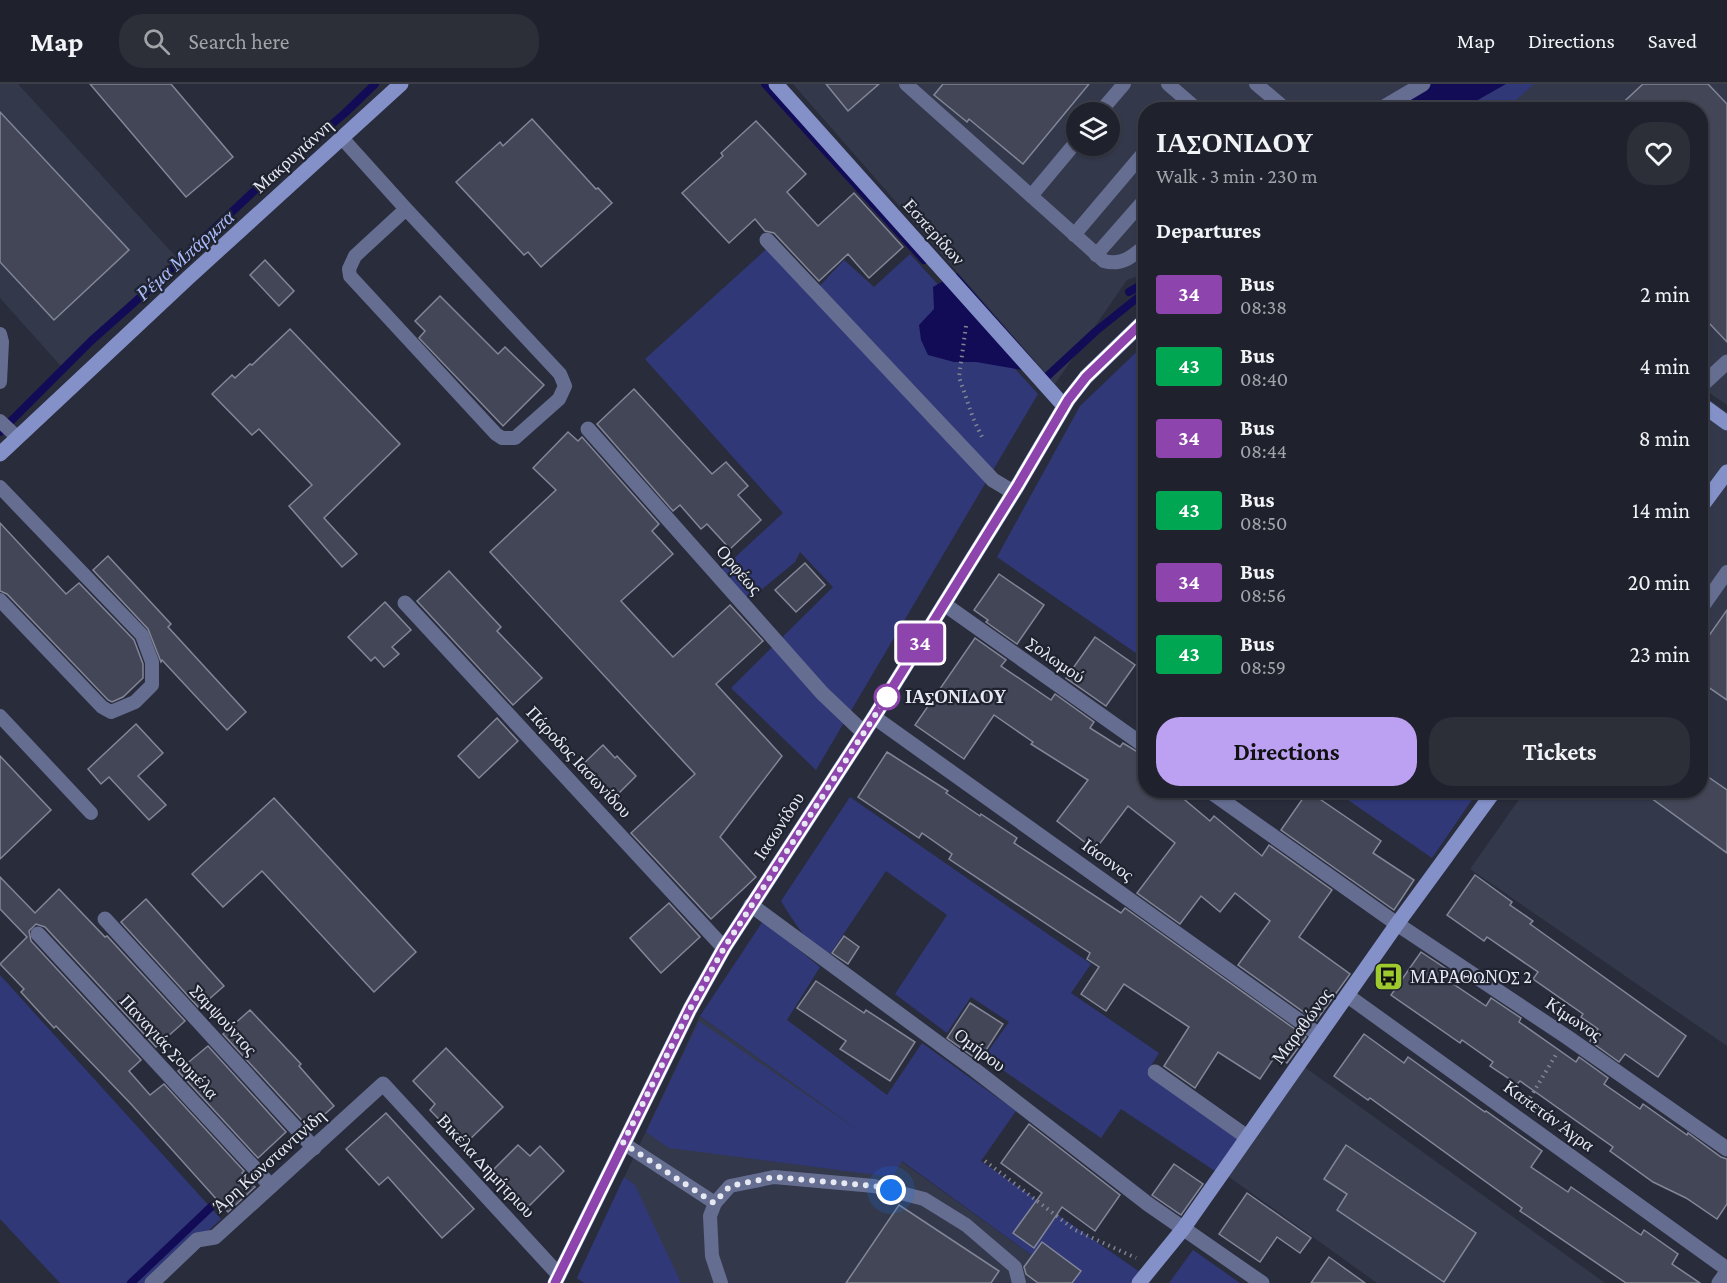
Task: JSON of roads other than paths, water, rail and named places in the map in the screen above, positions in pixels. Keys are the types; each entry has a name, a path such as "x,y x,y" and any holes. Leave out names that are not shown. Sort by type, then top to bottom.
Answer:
{"street":[{"name":"Μακρυγιάννη","path":"0,454 401,84"},
{"name":"Εσπερίδων","path":"776,84 1064,406"},
{"path":"1393,102 1423,84"},
{"path":"767,240 993,480 1013,492"},
{"name":"Ιασωνίδου","path":"557,1279 690,1009 724,948 864,733 1064,406 1086,377 1138,327"},
{"path":"1708,380 1727,362"},
{"path":"1708,409 1727,423"},
{"name":"Ορφέως","path":"588,429 822,693 864,733"},
{"path":"1708,498 1727,472"},
{"name":"Πάροδος Ιασωνίδου","path":"405,603 724,948"},
{"name":"Σολωμού","path":"944,604 1138,741"},
{"name":"Ιάσονος","path":"874,717 1319,1035"},
{"path":"1219,798 1397,924"},
{"name":"Μαραθώνος","path":"1139,1283 1183,1229 1397,924 1489,798"},
{"name":"Ομήρου","path":"751,905 975,1070 1148,1204 1262,1283"},
{"name":"Σαμψούντος","path":"105,919 314,1148"},
{"name":"Κίμωνος","path":"1397,924 1567,1037 1727,1149"},
{"name":"Παναγιάς Σουμέλα","path":"38,934 271,1186"},
{"name":"Καπετάν Άγρα","path":"1348,996 1727,1270"},
{"path":"1155,1072 1247,1137"},
{"name":"Άρη Κωνσταντινίδη","path":"152,1283 197,1240 215,1237 384,1084"},
{"name":"Βικέλα Δημήτριου","path":"384,1084 557,1279"},
{"path":"1719,1283 1727,1270"}],"lane":[{"path":"906,84 1104,261 1118,262 1138,251"},
{"path":"1109,102 1124,84"},
{"path":"1168,84 1184,102"},
{"path":"1256,84 1277,102"},
{"path":"342,138 564,380 565,386 559,399 515,438 502,438 496,434 350,276 349,269 355,256 406,209"},
{"path":"1031,196 1066,154"},
{"path":"1074,235 1138,159"},
{"path":"1096,255 1138,207"},
{"path":"0,334 2,342 0,382"},
{"path":"0,421 17,437"},
{"path":"0,487 142,635 152,662 153,685 135,702 111,712 102,708 0,600"},
{"path":"1708,599 1727,573"},
{"path":"0,716 91,813"},
{"path":"623,1143 714,1203"},
{"path":"721,1283 712,1256 710,1216 714,1203 730,1186 774,1177 874,1186 924,1199 966,1225 1015,1267 1019,1283"}],"waterway":[{"name":"Ρέμα Μπάρμπα","path":"0,432 91,341 375,84"},
{"path":"765,84 924,260"},
{"path":"1129,292 1138,287"},
{"path":"1041,382 1096,331 1138,297"},
{"path":"131,1283 212,1206"}],"place":[{"name":"ΙΑΣΟΝΙΔΟΥ","path":"887,697"},
{"name":"ΜΑΡΑΘΩΝΟΣ 2","path":"1389,977"}]}
